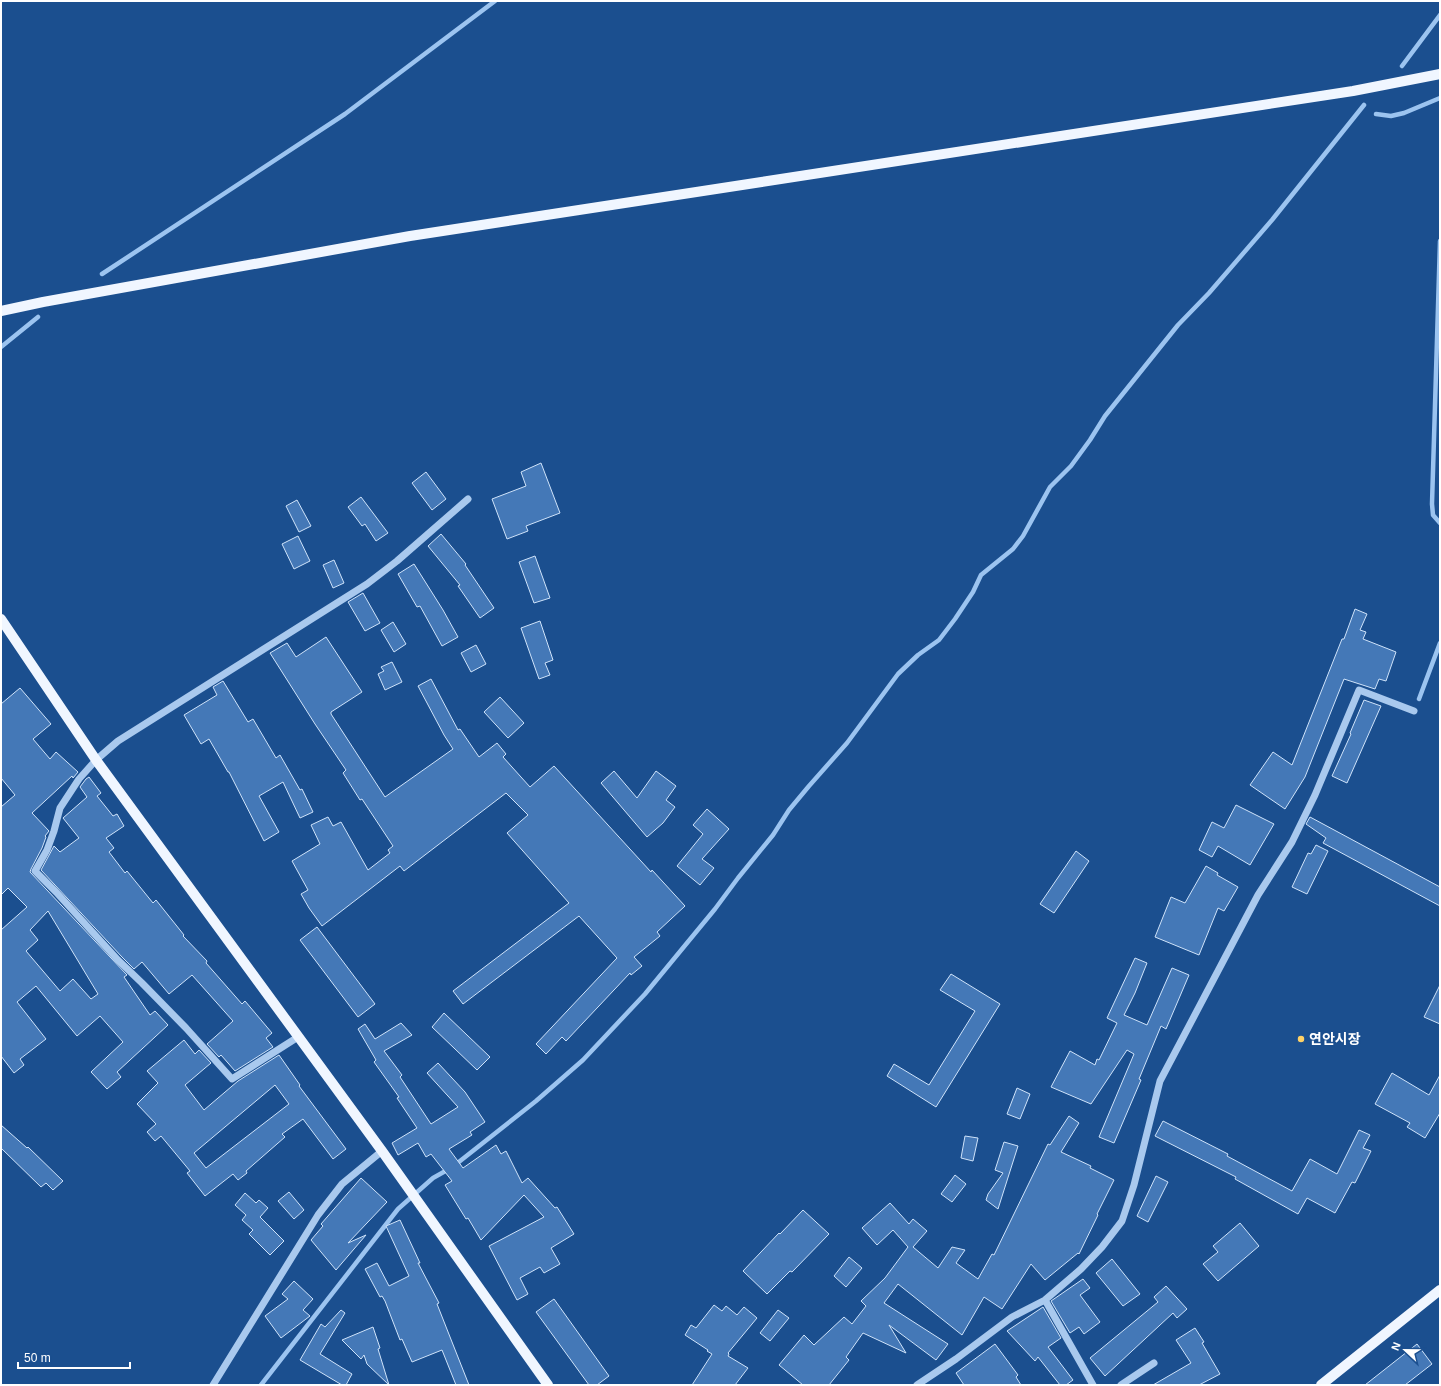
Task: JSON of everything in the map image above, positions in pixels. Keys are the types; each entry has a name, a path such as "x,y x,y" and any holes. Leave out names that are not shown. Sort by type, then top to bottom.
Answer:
{"main road":[{"path":"1,311 410,236 1329,94 1440,74"},
{"path":"1,619 96,760 382,1151 548,1385"},
{"path":"1321,1385 1440,1290"}],"street":[{"path":"298,1036 232,1079 186,1028 118,960 35,871 47,850 60,808 79,779 96,760 118,741 367,584 397,561 468,499"},
{"path":"917,1385 956,1359 1012,1317 1045,1300 1081,1269 1102,1247 1122,1221 1134,1185 1160,1081 1258,895 1292,842 1315,795 1359,690 1414,710"},
{"path":"214,1385 318,1215 342,1184 382,1151"},
{"path":"1045,1300 1093,1385"},
{"path":"1121,1385 1154,1363"}],"building":[{"path":"541,463 560,513 526,526 528,531 507,539 492,499 526,486 521,472"},
{"path":"426,472 446,499 432,510 412,483"},
{"path":"361,497 388,533 376,541 365,524 362,526 348,507"},
{"path":"297,500 311,526 299,532 286,506"},
{"path":"441,534 466,564 465,565 494,608 480,618 458,586 460,585 428,546"},
{"path":"298,536 310,561 294,569 282,544"},
{"path":"535,556 550,598 534,603 519,562"},
{"path":"334,560 344,583 333,588 323,565"},
{"path":"414,564 458,637 442,646 420,606 417,607 398,574"},
{"path":"363,593 380,623 365,631 348,602"},
{"path":"1355,609 1367,614 1360,630 1366,632 1363,639 1396,652 1386,681 1379,679 1375,689 1344,679 1305,777 1285,809 1250,785 1273,752 1292,765"},
{"path":"540,621 553,660 545,663 550,675 539,679 521,628"},
{"path":"393,622 406,644 394,652 381,630"},
{"path":"326,637 362,692 331,712 331,714 385,797 453,749 418,686 431,679 458,730 460,729 479,757 497,743 506,754 503,757 530,787 554,766 651,872 652,870 685,906 657,932 660,936 634,957 642,966 631,975 630,973 566,1041 562,1037 546,1054 536,1044 617,958 579,916 463,1004 453,991 569,903 507,833 528,815 506,793 404,871 400,866 322,926 301,894 308,890 292,861 320,844 311,825 328,817 333,826 341,822 368,870 390,853 388,850 393,846 362,799 360,800 343,773 346,770 270,653 287,643 296,657"},
{"path":"476,645 486,664 471,672 461,653"},
{"path":"392,662 402,682 385,690 378,674 384,671 381,667"},
{"path":"223,681 248,722 253,719 276,758 280,755 300,790 302,789 313,812 300,818 283,782 259,796 279,832 264,841 229,772 209,739 201,744 184,715 217,695 213,687"},
{"path":"20,688 51,724 33,739 50,759 56,752 78,772 32,813 49,831 45,836 46,837 42,848 30,872 127,975 124,977 150,1015 155,1011 168,1025 117,1072 121,1077 107,1089 91,1072 123,1042 100,1016 77,1036 36,986 17,1002 46,1039 20,1059 24,1065 14,1073 1,1056 1,930 27,907 8,888 1,895 1,807 15,795 1,778 1,704","holes":["48,911 98,994 91,999 73,979 60,991 26,951 38,940 30,930"]},
{"path":"500,697 524,723 508,738 484,712"},
{"path":"1364,700 1381,706 1347,783 1332,776 1351,734 1350,733"},
{"path":"614,771 637,798 656,771 676,786 666,800 675,807 663,823 647,837 601,783"},
{"path":"89,777 101,793 97,796 113,816 117,814 124,826 106,838 114,848 109,852 125,873 127,871 153,903 156,900 184,935 183,936 207,961 206,963 242,1004 245,1001 272,1033 266,1038 273,1047 235,1071 221,1055 219,1057 207,1044 233,1021 192,975 169,994 142,962 134,969 41,870 54,846 60,852 79,838 63,818 87,797 80,787"},
{"path":"1236,805 1274,824 1250,865 1218,846 1212,857 1199,850 1212,822 1224,828"},
{"path":"707,809 729,829 702,859 714,868 700,885 677,866 703,834 693,825"},
{"path":"1310,817 1440,887 1440,906 1323,843 1326,838 1306,824"},
{"path":"1316,845 1328,851 1307,894 1292,887 1308,853 1311,854"},
{"path":"1076,851 1089,861 1054,913 1040,904"},
{"path":"1206,866 1218,873 1217,875 1238,887 1224,911 1218,908 1199,955 1155,937 1171,897 1185,903"},
{"path":"317,927 375,1004 358,1017 300,940"},
{"path":"1135,958 1147,963 1124,1015 1147,1025 1172,968 1189,975 1166,1029 1161,1026 1139,1079 1141,1080 1114,1143 1099,1137 1134,1054 1127,1050 1091,1104 1051,1087 1070,1051 1095,1065 1097,1059 1099,1060 1117,1023 1107,1018"},
{"path":"951,974 1000,1004 936,1107 887,1076 894,1064 929,1085 975,1011 940,990"},
{"path":"1440,985 1440,1024 1424,1017"},
{"path":"444,1013 490,1057 477,1070 432,1027"},
{"path":"401,1023 412,1035 384,1051 402,1075 400,1077 431,1124 458,1107 427,1073 438,1063 465,1092 485,1122 470,1132 472,1135 449,1149 463,1168 496,1145 501,1154 506,1151 522,1183 528,1178 555,1208 557,1207 574,1234 551,1248 560,1264 544,1273 540,1267 520,1278 528,1294 517,1300 489,1246 544,1217 524,1195 481,1240 445,1185 452,1181 431,1154 426,1157 418,1143 398,1155 392,1143 417,1128 397,1098 399,1097 374,1062 376,1060 358,1029 365,1024 375,1039"},
{"path":"184,1040 195,1054 199,1050 211,1063 185,1085 204,1110 238,1081 279,1055 300,1085 299,1086 346,1149 333,1159 303,1119 282,1134 285,1137 246,1171 247,1173 238,1180 233,1174 205,1196 187,1173 190,1171 161,1136 155,1141 147,1132 156,1124 137,1104 158,1083 147,1071","holes":["275,1085 289,1104 206,1168 194,1153"]},
{"path":"1392,1073 1429,1095 1440,1075 1440,1113 1425,1138 1407,1127 1410,1123 1375,1104"},
{"path":"1017,1088 1030,1094 1020,1119 1007,1114"},
{"path":"1069,1116 1079,1123 1061,1152 1091,1166 1090,1168 1114,1180 1079,1254 1078,1253 1045,1280 1031,1264 1002,1309 984,1297 962,1335 898,1284 884,1303 948,1344 936,1360 889,1325 906,1353 863,1333 846,1357 849,1360 829,1385 803,1385 779,1365 804,1335 814,1345 844,1317 852,1324 866,1306 861,1301 885,1278 908,1247 893,1230 877,1245 862,1228 890,1203 909,1224 913,1219 927,1231 913,1247 938,1268 952,1247 965,1250 956,1263 978,1279 992,1254 994,1255 1048,1144 1050,1145"},
{"path":"1163,1121 1228,1154 1227,1156 1292,1191 1310,1159 1337,1174 1359,1130 1370,1135 1363,1148 1371,1151 1355,1183 1352,1182 1335,1213 1307,1198 1298,1214 1235,1179 1236,1177 1155,1136"},
{"path":"1,1125 27,1148 28,1147 63,1181 53,1190 46,1183 41,1187 1,1148"},
{"path":"965,1136 978,1138 973,1161 961,1158"},
{"path":"1004,1142 1018,1146 998,1209 986,1200 988,1194 1003,1173 995,1170"},
{"path":"955,1175 966,1184 952,1202 941,1194"},
{"path":"1156,1176 1168,1182 1148,1222 1137,1216"},
{"path":"361,1178 387,1202 348,1243 366,1235 336,1270 311,1240 323,1226 321,1224"},
{"path":"289,1192 304,1210 294,1219 278,1201"},
{"path":"245,1193 256,1203 259,1200 268,1208 260,1217 284,1241 270,1255 249,1234 253,1230 242,1220 246,1215 235,1205"},
{"path":"803,1210 829,1234 792,1272 790,1271 767,1294 743,1271"},
{"path":"400,1220 420,1263 418,1263 439,1303 437,1304 469,1385 456,1385 442,1350 412,1362 402,1339 400,1340 385,1301 382,1296 380,1297 365,1269 377,1263 389,1286 409,1276 386,1226"},
{"path":"1240,1223 1259,1246 1218,1281 1203,1264 1218,1252 1213,1246"},
{"path":"849,1257 862,1268 846,1287 834,1276"},
{"path":"1112,1259 1140,1294 1123,1306 1096,1273"},
{"path":"1083,1279 1090,1288 1080,1295 1100,1322 1084,1334 1079,1327 1070,1333 1051,1301"},
{"path":"294,1281 313,1299 303,1310 310,1316 281,1338 265,1316 288,1299 282,1294"},
{"path":"1166,1286 1187,1309 1177,1318 1173,1313 1105,1376 1090,1358 1158,1302 1154,1297"},
{"path":"554,1299 609,1376 597,1385 589,1385 536,1312"},
{"path":"714,1305 722,1311 726,1306 737,1315 744,1307 757,1318 728,1353 728,1356 748,1368 735,1385 692,1385 712,1354 685,1335 691,1325 696,1328"},
{"path":"1043,1307 1061,1338 1048,1347 1073,1380 1066,1385 1060,1385 1038,1357 1035,1361 1007,1331"},
{"path":"341,1310 345,1313 320,1354 352,1374 346,1385 342,1385 300,1360 321,1324 325,1327"},
{"path":"778,1310 789,1318 770,1341 760,1333"},
{"path":"373,1327 389,1385 367,1364 364,1355 361,1359 342,1340"},
{"path":"1195,1328 1204,1342 1202,1343 1220,1374 1199,1385 1153,1385 1191,1363 1176,1340"},
{"path":"995,1344 1018,1375 1016,1377 1021,1385 964,1385 956,1373"},
{"path":"1417,1344 1432,1364 1405,1385 1365,1385"}],"waterway":[{"path":"102,274 345,114 495,1"},
{"path":"1402,66 1440,15"},
{"path":"1376,114 1391,116 1404,113 1440,98"},
{"path":"455,1165 536,1101 583,1060 645,994 715,909 773,835 789,810 847,743 898,674 918,655 939,640 973,592 981,575 1013,549 1023,536 1050,487 1071,466 1105,416 1178,325 1209,293 1272,220 1364,105"},
{"path":"1440,241 1432,504 1433,515 1440,523"},
{"path":"1,347 38,317"},
{"path":"1419,699 1440,643"},
{"path":"261,1385 398,1209 433,1178 449,1169"}],"place":[{"name":"연안시장","path":"1301,1039"}]}
